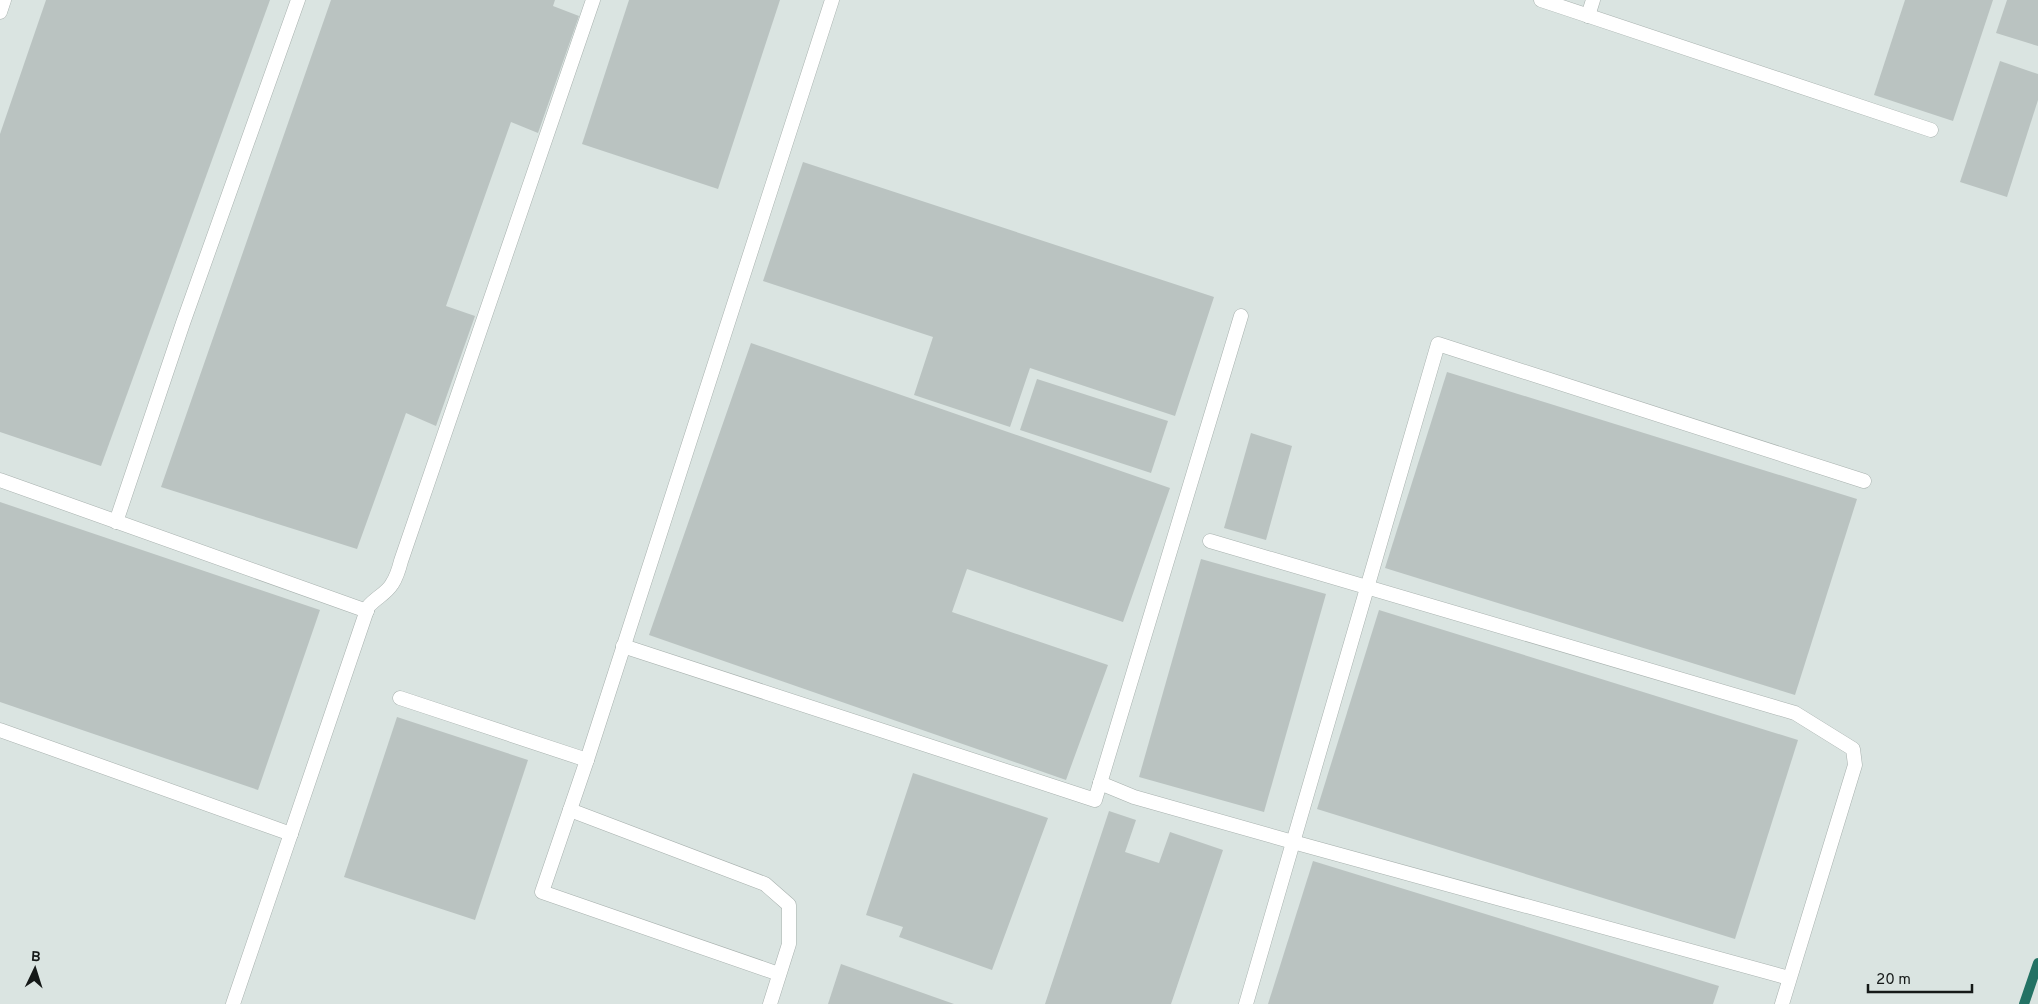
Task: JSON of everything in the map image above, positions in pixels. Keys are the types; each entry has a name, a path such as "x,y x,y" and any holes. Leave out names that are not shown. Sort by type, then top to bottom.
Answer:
{"lane":[{"path":"0,12 4,0"},
{"path":"116,522 183,323 298,0"},
{"path":"233,1004 367,611 375,599 393,583 401,562 593,0"},
{"path":"779,974 542,892 587,760 832,0"},
{"path":"1541,0 1931,130"},
{"path":"1588,16 1593,0"},
{"path":"623,646 1095,800 1241,316"},
{"path":"1246,1004 1438,344 1864,482"},
{"path":"0,480 367,611"},
{"path":"1210,541 1795,713 1853,749 1855,765 1782,1004"},
{"path":"400,698 587,760"},
{"path":"0,730 290,834"},
{"path":"1100,783 1134,797 1293,842 1790,978"},
{"path":"570,810 765,884 789,905 789,944 770,1004"}],"building":[{"path":"46,0 270,0 101,466 0,432 0,134"},
{"path":"331,0 555,0 553,6 579,16 538,133 511,122 446,306 475,316 436,426 406,413 357,549 161,487"},
{"path":"629,0 780,0 718,189 582,144"},
{"path":"1905,0 1993,0 1953,121 1874,95"},
{"path":"2007,0 2038,0 2038,46 1996,33"},
{"path":"2000,61 2038,74 2038,100 2007,197 1960,182"},
{"path":"803,162 1214,297 1175,416 1030,368 1010,427 914,395 933,337 763,281"},
{"path":"751,343 1170,488 1123,622 967,569 952,612 1108,665 1066,780 649,635"},
{"path":"1447,372 1857,499 1795,695 1385,568"},
{"path":"1037,379 1168,421 1151,473 1020,430"},
{"path":"1251,433 1292,446 1266,540 1224,528"},
{"path":"0,502 320,610 258,790 0,702"},
{"path":"1201,559 1326,594 1264,812 1139,777"},
{"path":"1379,610 1798,740 1735,939 1317,809"},
{"path":"397,717 528,760 475,920 344,877"},
{"path":"913,773 1048,818 992,970 899,937 903,927 866,915"},
{"path":"1109,811 1136,820 1125,852 1159,863 1170,832 1223,850 1171,1004 1045,1004"},
{"path":"1313,861 1719,986 1713,1004 1268,1004"},
{"path":"841,964 954,1004 828,1004"}],"waterway":[{"path":"2024,1004 2038,963"}]}
